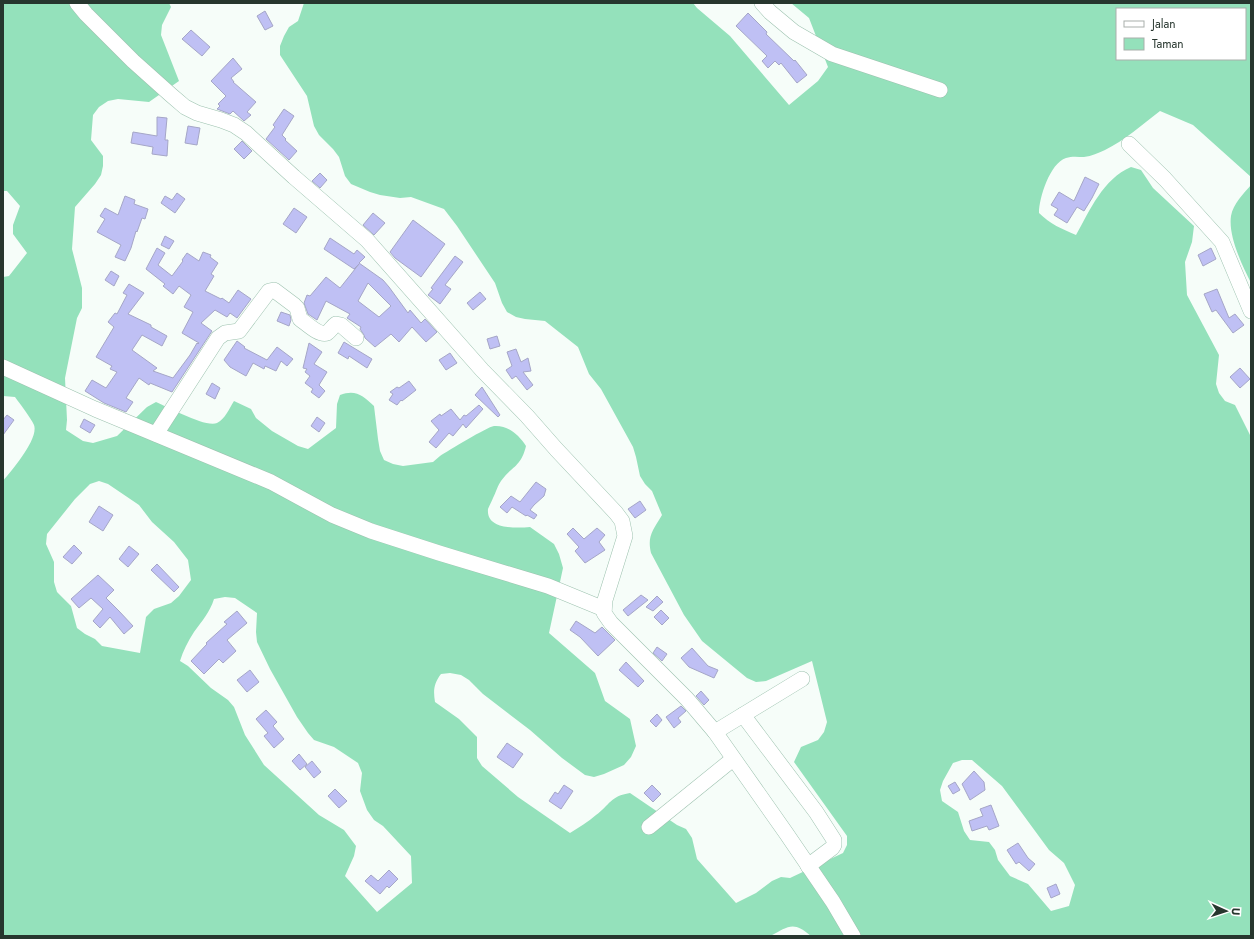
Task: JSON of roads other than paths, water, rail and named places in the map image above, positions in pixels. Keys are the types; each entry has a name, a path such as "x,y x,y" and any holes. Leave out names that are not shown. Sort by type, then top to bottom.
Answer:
{"street":[{"path":"77,3 128,56 170,95 185,107 197,113 234,125 256,140 294,177 367,240 482,370 527,416 616,513 622,521 625,529 625,536 607,592 604,609 606,617 619,632 687,699 715,732 833,902 853,936"},
{"path":"762,3 770,12 794,32 832,54 940,90"},
{"path":"1129,144 1165,179 1222,242 1251,311"},
{"path":"156,434 218,338 225,333 239,331 269,291 274,290 297,308 300,319 317,331 327,333 336,324 341,325 356,338"},
{"path":"3,366 96,409 271,482 332,515 371,531 548,586 604,609"},
{"path":"715,732 802,679"},
{"path":"743,715 816,812 834,840 834,845 832,848 808,866"},
{"path":"650,827 733,759"}]}
